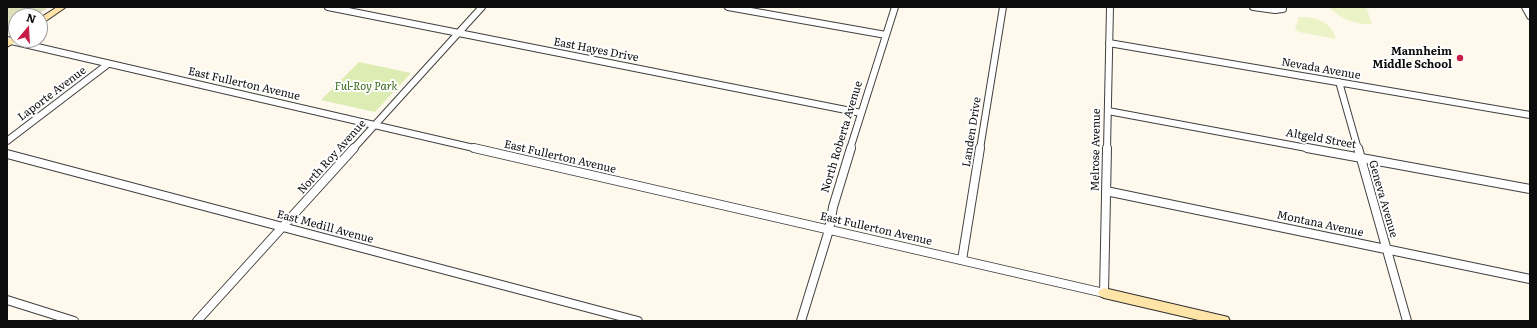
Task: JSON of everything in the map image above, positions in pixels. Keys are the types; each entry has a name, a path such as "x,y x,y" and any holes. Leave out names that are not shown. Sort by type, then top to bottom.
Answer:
{"street":[{"path":"48,17 62,7"},
{"name":"East Hayes Drive","path":"328,7 861,113"},
{"name":"North Roy Avenue","path":"197,321 376,126 482,7"},
{"path":"728,7 886,35"},
{"name":"North Roberta Avenue","path":"801,321 829,230 833,206 895,7"},
{"name":"Landen Drive","path":"962,260 1003,7"},
{"name":"Melrose Avenue","path":"1104,293 1110,7"},
{"path":"1254,7 1275,10 1283,7"},
{"path":"1525,7 1530,16"},
{"name":"Nevada Avenue","path":"1109,43 1530,115"},
{"name":"East Fullerton Avenue","path":"40,48 1104,293"},
{"name":"Laporte Avenue","path":"7,141 108,64"},
{"name":"Geneva Avenue","path":"1339,82 1407,321"},
{"name":"Altgeld Street","path":"1108,111 1530,190"},
{"name":"East Medill Avenue","path":"7,154 638,321"},
{"name":"Montana Avenue","path":"1106,191 1530,279"},
{"path":"1104,293 1224,321"},
{"path":"7,300 74,321"}],"green space":[{"path":"7,7 49,7 8,8 7,28"},
{"path":"1329,7 1366,7 1372,24 1354,22 1343,18"},
{"path":"1299,17 1322,21 1331,28 1336,39 1299,32 1295,29"},
{"name":"Ful-Roy Park","path":"359,62 411,73 375,112 321,100"}],"place":[{"name":"Mannheim Middle School","path":"1460,58"}]}
